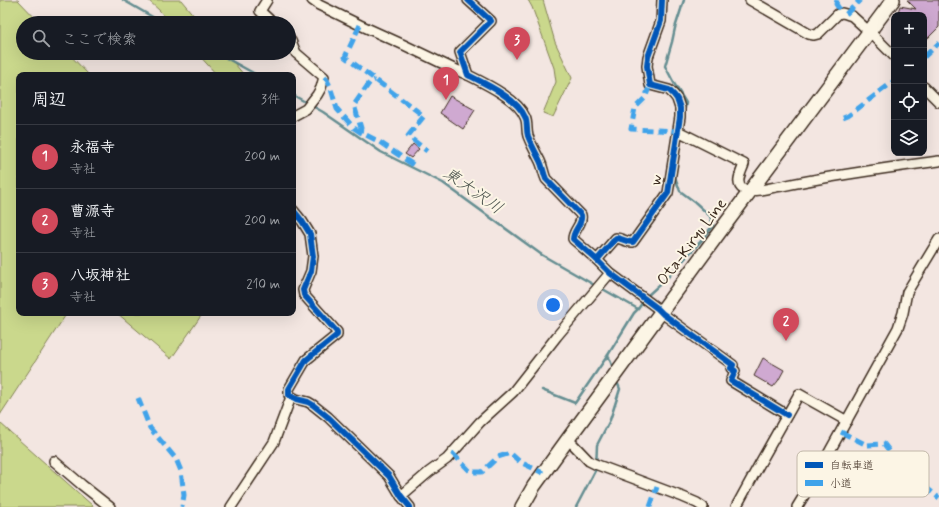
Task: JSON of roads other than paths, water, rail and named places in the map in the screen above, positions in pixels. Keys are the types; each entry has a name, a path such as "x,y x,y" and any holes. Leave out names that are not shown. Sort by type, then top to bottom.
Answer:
{"main road":[{"name":"Ota-Kiryu Line","path":"522,507 534,486 568,439 893,0"}],"street":[{"path":"265,16 260,11 267,0"},
{"path":"312,0 319,5 360,25 485,83 510,99 520,109 526,119 528,134 546,178 581,215 581,221 573,239 610,273 733,365 731,368 735,371 731,381 787,415"},
{"path":"468,0 491,21 460,52 468,75"},
{"name":"w","path":"597,260 616,238 633,242 668,193 681,132 680,108 677,99 669,90 650,85 647,66 648,57 661,21 662,0"},
{"path":"750,0 809,34 814,35 818,34 838,14 842,13 852,16 891,53"},
{"path":"296,53 324,77 317,95 306,109 296,114"},
{"path":"927,90 939,102"},
{"path":"681,132 744,164 738,182 739,186 744,190 751,191 875,169 939,161"},
{"path":"296,214 310,234 313,256 311,271 303,290 304,294 337,332 337,335 306,360 288,389 289,395 314,405 328,417 389,476 401,496 410,507"},
{"path":"830,451 898,328 903,313 907,292 939,239"},
{"path":"401,496 447,459 480,422 513,392 610,273"},
{"path":"736,507 799,394 847,421"},
{"path":"231,507 274,442 291,397"},
{"path":"568,439 589,461 683,497 703,507"},
{"path":"54,461 110,507"},
{"path":"797,507 803,497"}],"waterway":[{"name":"東大沢川","path":"123,0 151,16"},
{"path":"684,0 665,66 686,103 684,113"},
{"name":"東大沢川","path":"230,60 252,72"},
{"name":"東大沢川","path":"296,97 323,112 381,152 443,183 542,255 596,286"},
{"path":"613,368 608,355 634,313 647,296 669,276 701,241 713,225 710,216 680,191 675,175"},
{"name":"東大沢川","path":"601,288 638,309"},
{"path":"542,390 575,403 608,355"},
{"path":"576,507 596,469 597,445 610,420 620,389 617,382"}],"place":[{"name":"八坂神社","path":"517,60"},
{"name":"永福寺","path":"446,100"},
{"name":"曹源寺","path":"786,341"}]}
